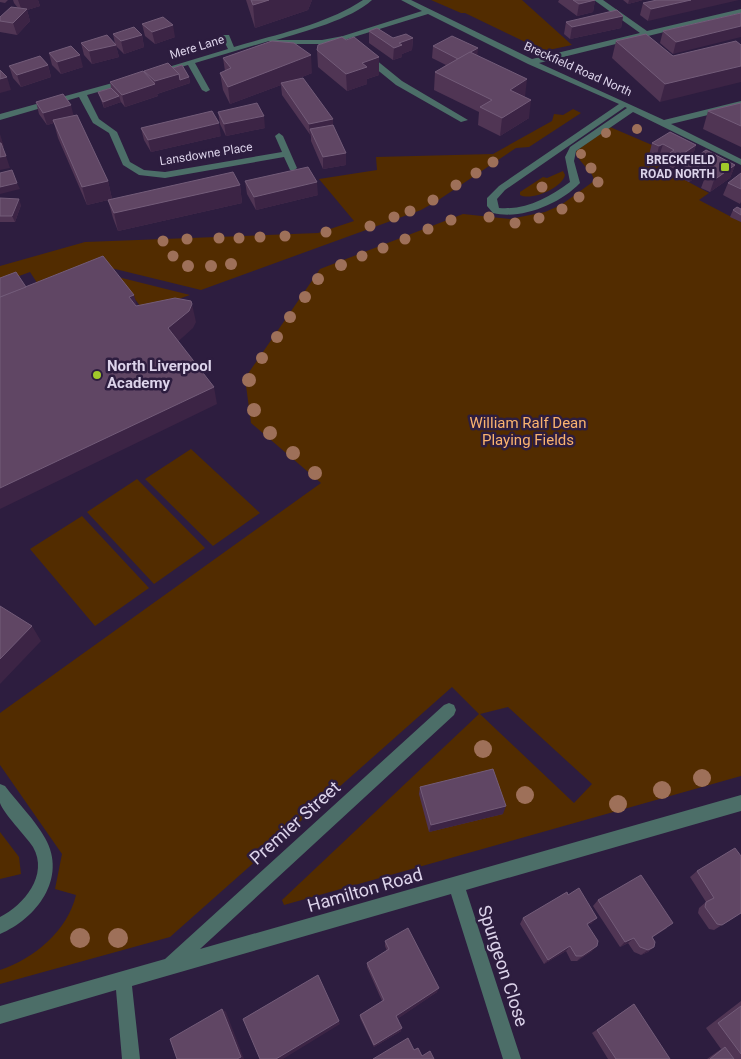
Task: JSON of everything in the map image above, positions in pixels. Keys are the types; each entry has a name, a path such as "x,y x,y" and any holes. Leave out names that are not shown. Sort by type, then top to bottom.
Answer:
{"street":[{"name":"Mere Lane","path":"145,75 311,27 356,8 368,0"},
{"name":"Breckfield Road North","path":"405,0 531,62 663,122 741,162"},
{"path":"598,0 646,34"},
{"path":"531,62 741,11"},
{"path":"255,43 347,40 428,12"},
{"path":"226,37 232,50"},
{"path":"360,52 399,83 464,120"},
{"path":"190,62 206,90"},
{"path":"0,116 136,78"},
{"name":"Lansdowne Place","path":"82,94 96,121 113,132 126,163 142,173 165,175 287,154"},
{"path":"663,122 741,104"},
{"path":"629,106 568,154 568,160 575,173 575,183 553,199 532,208 511,213 496,210 492,206 492,198 502,188 629,106"},
{"path":"279,136 293,168"},
{"name":"Premier Street","path":"169,966 449,710"},
{"path":"0,790 40,844 44,852 45,867 43,885 28,908 16,919 0,926"},
{"name":"Hamilton Road","path":"0,1015 741,803"},
{"name":"Spurgeon Close","path":"456,885 512,1059"},
{"path":"122,979 130,1059"}],"green space":[{"path":"431,0 522,0 572,45 544,51 465,13"},
{"path":"573,109 581,113 529,147 516,148 421,210 201,290 111,268 45,295 30,272 0,283 0,266 85,242 318,233 354,221 319,179 377,170 376,157 493,154 552,121 554,114 563,115"},
{"name":"William Ralf Dean Playing Fields","path":"610,127 659,148 644,158 709,193 699,200 741,222 741,776 284,905 282,900 479,714 452,687 170,937 0,984 0,970 25,959 48,942 66,920 76,895 55,889 62,854 0,765 0,713 321,483 251,423 245,378 320,269 463,214 510,219 545,212 561,205 594,181 591,173 577,156 576,151","holes":["508,707 592,784 574,803 480,714"]},
{"path":"563,171 565,175 563,180 553,189 539,195 520,195 520,192 543,177 547,178"},
{"path":"118,277 190,295 144,311"},
{"path":"191,449 260,513 213,546 145,479"},
{"path":"137,479 205,548 154,584 87,512"},
{"path":"82,516 149,588 95,626 30,549"},
{"path":"0,832 19,857 21,874 0,879"}],"building":[{"path":"251,0 269,0 253,5"},
{"path":"573,0 595,0 579,4"},
{"path":"657,0 691,0 651,9 643,3"},
{"path":"11,7 27,9 13,23 0,21 0,17"},
{"path":"617,10 623,16 572,27 566,22"},
{"path":"741,13 741,26 676,42 663,31"},
{"path":"163,17 173,25 152,32 142,24"},
{"path":"134,27 142,35 121,41 113,34"},
{"path":"377,28 393,38 406,34 413,38 399,43 402,45 394,48 369,31"},
{"path":"646,34 673,56 736,41 741,45 741,66 665,84 616,41"},
{"path":"107,35 116,45 89,51 81,43"},
{"path":"452,36 478,48 458,59 433,46"},
{"path":"342,37 346,40 354,37 379,57 362,63 367,67 346,74 317,50 318,45"},
{"path":"272,41 294,43 311,55 228,87 220,73 231,68 223,58"},
{"path":"71,46 80,55 57,62 49,53"},
{"path":"470,52 527,79 510,90 531,100 502,118 480,107 492,100 435,72"},
{"path":"40,56 48,65 17,75 9,66"},
{"path":"168,63 179,74 155,81 144,71"},
{"path":"182,65 189,77 180,80 179,74 173,68"},
{"path":"0,70 7,77 0,79"},
{"path":"143,71 155,84 122,95 110,82"},
{"path":"303,78 333,119 309,124 281,83"},
{"path":"111,88 119,96 103,102 98,92"},
{"path":"63,94 71,105 43,113 36,102"},
{"path":"257,103 264,116 224,124 218,112"},
{"path":"741,103 741,126 708,111"},
{"path":"212,111 219,123 148,140 141,128"},
{"path":"77,115 108,181 82,187 53,120"},
{"path":"333,125 346,153 323,157 310,129"},
{"path":"670,132 696,145 678,157 670,153 674,150 663,144 659,146 652,143"},
{"path":"1,143 6,156 0,157"},
{"path":"706,150 735,165 714,180 705,175 713,170 701,165 693,170 684,165"},
{"path":"308,167 317,182 254,197 245,181"},
{"path":"12,170 17,183 0,187 0,173"},
{"path":"233,172 240,185 114,213 108,200"},
{"path":"741,173 741,189 728,183"},
{"path":"0,198 19,199 12,216 0,216"},
{"path":"737,207 741,209 741,215 733,210"},
{"name":"North Liverpool Academy","path":"103,256 134,295 129,297 136,306 175,298 191,301 192,304 189,311 168,328 214,387 0,488 0,297"},
{"path":"16,272 26,287 0,297 0,278"},
{"path":"0,606 32,626 0,659"},
{"path":"493,769 506,806 431,825 420,787"},
{"path":"735,848 741,856 741,913 722,925 717,924 705,907 706,902 714,898 697,871"},
{"path":"641,875 673,923 652,937 655,942 654,947 648,950 640,947 634,938 625,942 598,900"},
{"path":"579,888 597,918 587,924 598,941 597,946 582,956 576,956 570,946 548,960 523,918 567,892 568,895"},
{"path":"408,928 439,988 396,1016 402,1028 374,1045 360,1015 384,1000 367,963 389,949 385,941"},
{"path":"318,975 339,1021 276,1059 260,1059 243,1019"},
{"path":"634,1004 670,1059 616,1059 597,1030"},
{"path":"741,1006 741,1054 718,1023"},
{"path":"222,1009 241,1057 237,1059 177,1059 170,1039"},
{"path":"408,1038 414,1050 418,1048 422,1056 430,1051 434,1059 373,1059"},
{"path":"725,1047 734,1059 710,1059"}],"place":[{"name":"BRECKFIELD ROAD NORTH","path":"725,167"},
{"name":"North Liverpool Academy","path":"97,375"}]}
